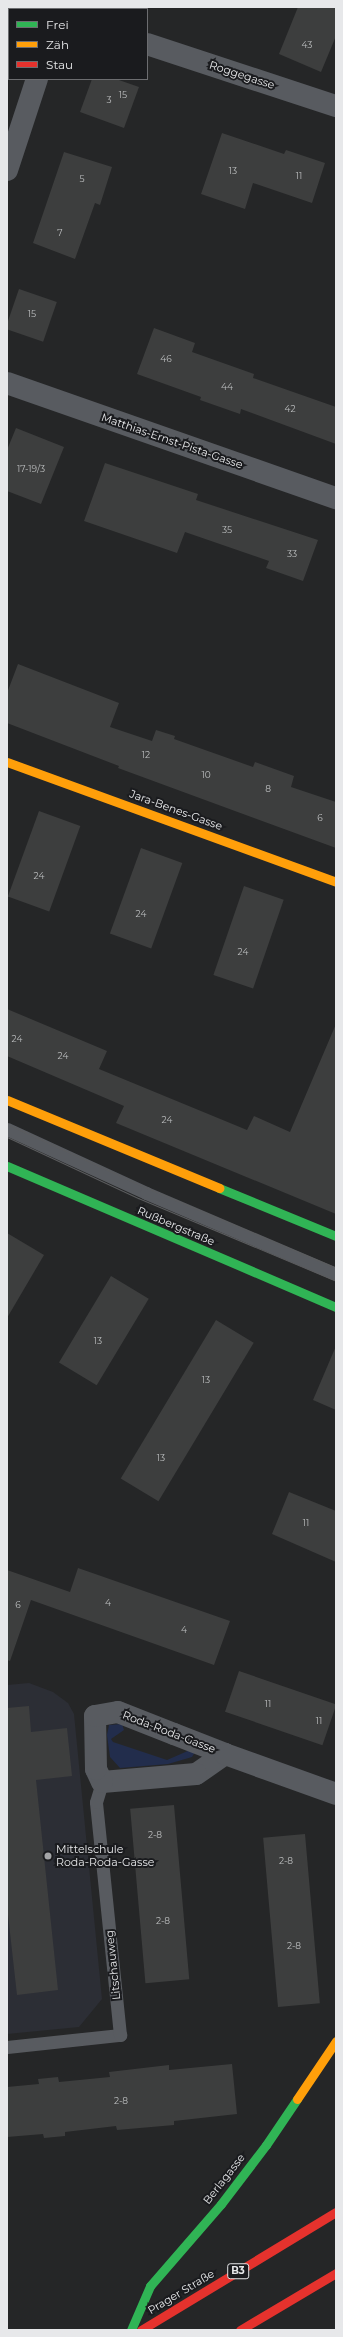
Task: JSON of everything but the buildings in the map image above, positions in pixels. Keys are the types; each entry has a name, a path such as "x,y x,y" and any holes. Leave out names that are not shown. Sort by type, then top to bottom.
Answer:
{"street":[{"name":"Roggegasse","path":"148,44 336,106"},
{"path":"7,170 37,80"},
{"name":"Matthias-Ernst-Pista-Gasse","path":"7,383 336,498"},
{"name":"Jara-Benes-Gasse","path":"7,762 336,882"},
{"path":"7,1100 336,1236"},
{"name":"Rußbergstraße","path":"7,1166 336,1307"},
{"name":"Roda-Roda-Gasse","path":"225,1754 196,1774 102,1782 96,1769 95,1716 118,1712 225,1754 336,1794"},
{"name":"Berlagasse","path":"130,2330 150,2286 230,2192 266,2145 336,2041"},
{"name":"Prager Straße","path":"141,2330 336,2212"},
{"path":"240,2330 336,2273"}],"lane":[{"path":"7,1129 146,1194 336,1274"},
{"name":"Litschauweg","path":"7,2047 120,2035 96,1802 102,1782"}],"shaded area":[{"name":"Mittelschule Roda-Roda-Gasse","path":"29,1683 53,1692 68,1703 74,1714 102,1999 79,2027 7,2034 7,1685"},
{"path":"122,1724 124,1730 111,1739 113,1742 167,1760 190,1750 195,1752 192,1757 168,1764 120,1768 110,1757 107,1735 109,1725"}],"tram line":[{"path":"7,1124 147,1188 336,1268"},
{"path":"7,1137 138,1198 336,1281"}],"traffic: fast":[{"path":"7,1166 336,1307"},
{"path":"219,1188 336,1236"},
{"path":"131,2330 150,2286 221,2204 266,2145 297,2099"}],"traffic: slow":[{"path":"7,762 336,882"},
{"path":"7,1100 219,1188"},
{"path":"297,2099 336,2041"}],"traffic: jam":[{"path":"141,2330 336,2212"},
{"path":"240,2330 336,2273"}],"place":[{"name":"Mittelschule Roda-Roda-Gasse","path":"48,1856"}]}
